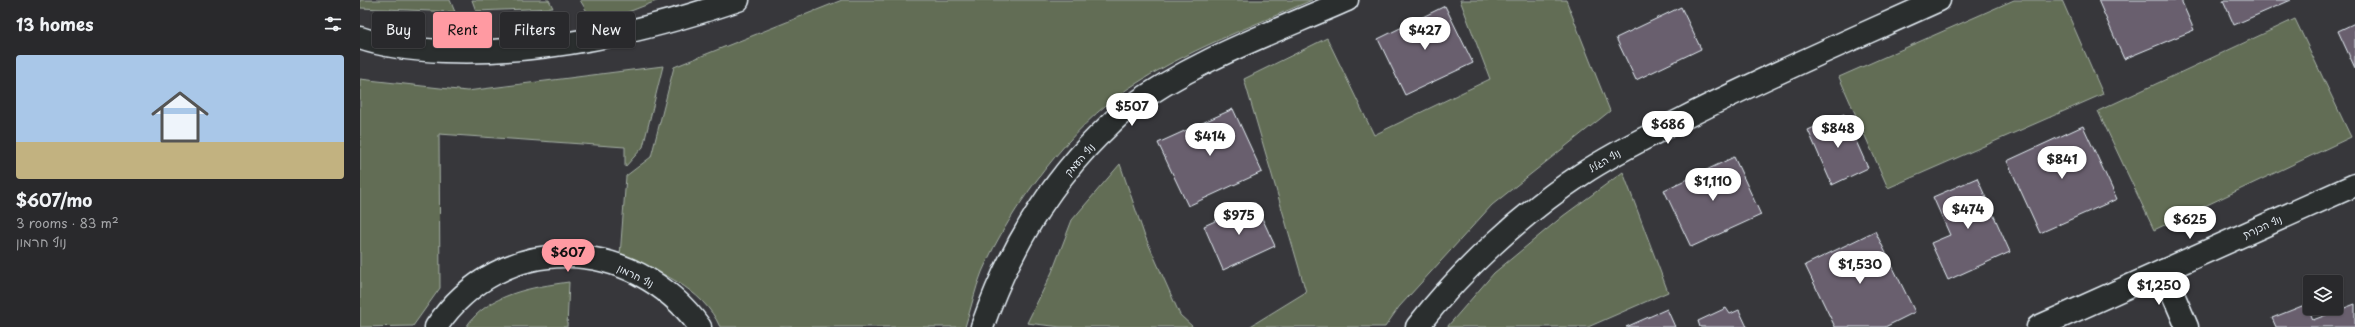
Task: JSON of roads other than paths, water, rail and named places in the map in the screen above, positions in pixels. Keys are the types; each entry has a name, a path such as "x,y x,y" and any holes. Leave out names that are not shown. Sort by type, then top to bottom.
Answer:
{"street":[{"path":"360,38 420,50 478,52 529,49 602,38 738,0"},
{"name":"נוף העמק","path":"982,327 1011,256 1035,215 1076,160 1124,111 1179,76 1209,60 1347,0"},
{"name":"נוף הגליל","path":"1417,327 1462,277 1505,234 1582,173 1627,147 1737,92 1939,0"},
{"name":"נוף הכנרת","path":"2038,327 2355,185"},
{"name":"נוף חרמון","path":"436,327 454,303 479,282 502,268 530,260 563,255 588,258 620,265 646,277 668,292 688,310 700,327"},
{"path":"2163,271 2187,327"}]}
